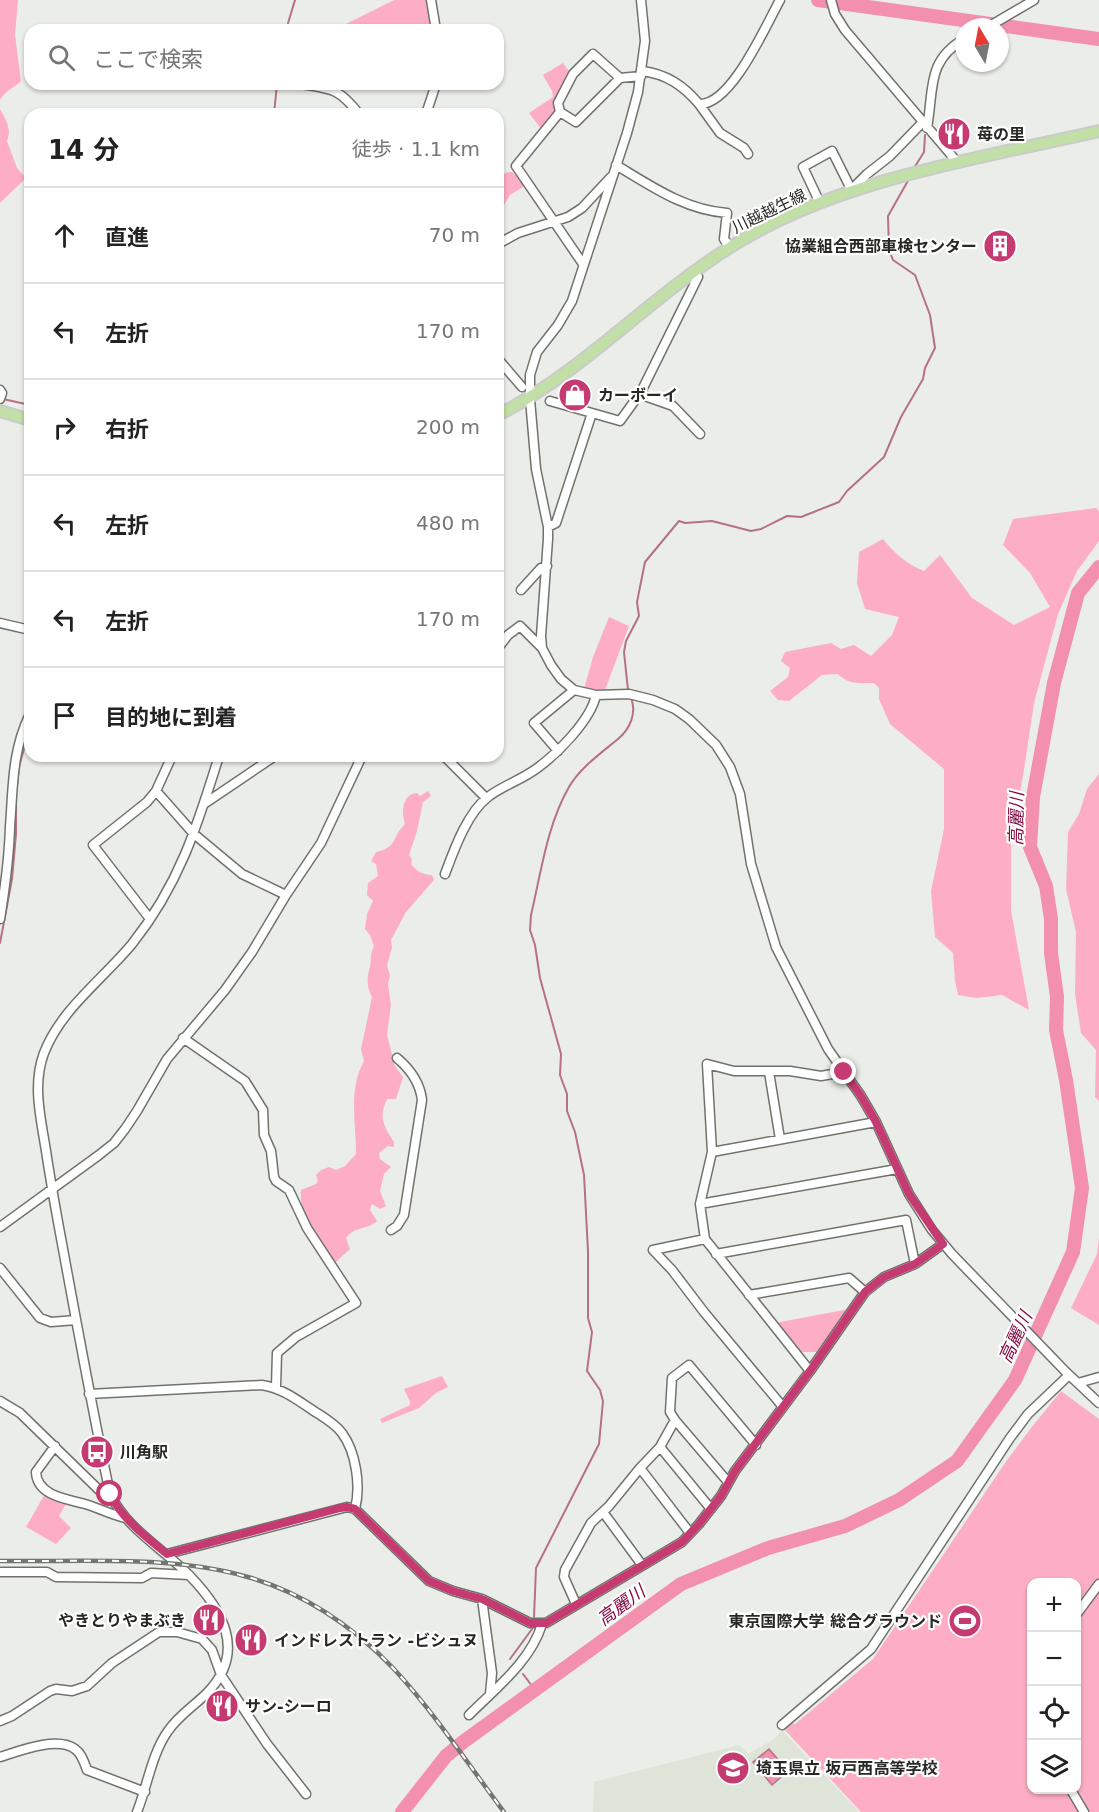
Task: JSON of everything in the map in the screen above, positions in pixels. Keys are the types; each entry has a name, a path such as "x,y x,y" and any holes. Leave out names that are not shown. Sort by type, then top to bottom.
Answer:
{"main road":[{"name":"川越越生線","path":"504,412 530,399 580,363 692,272 730,247 777,222 850,191 958,163 1099,131"},
{"path":"0,411 24,418"}],"street":[{"path":"430,0 435,24"},
{"path":"542,648 548,527 536,469 530,399 531,365 537,352 558,325 572,301 627,133 641,73 645,41 642,0"},
{"path":"831,0 845,30 958,163"},
{"path":"1005,18 1034,0"},
{"path":"699,104 711,103 717,99 744,68 780,1"},
{"path":"820,203 803,167 832,151 850,191 925,125 934,72 938,62 955,45"},
{"path":"620,78 593,54 573,74 558,103 560,112 576,122 620,78 641,73 659,73 677,82 699,104 720,133 744,148 748,154"},
{"path":"328,90 338,92 354,108"},
{"path":"428,108 434,90"},
{"path":"560,112 516,166 583,264"},
{"path":"616,165 669,198 727,213 724,239 730,247"},
{"path":"504,241 518,233 568,217 582,208 612,176"},
{"path":"550,401 620,421 639,394 698,277 692,272"},
{"path":"504,366 522,387"},
{"path":"0,390 2,393 0,399"},
{"path":"639,394 674,406 700,434"},
{"path":"548,527 557,520 592,413"},
{"path":"521,590 541,568 547,566"},
{"path":"0,623 24,629"},
{"path":"504,640 520,626 542,648 561,680 574,690 596,694 629,694 660,703 675,709 716,745 730,767 740,794 751,864 776,947 828,1049 876,1122 909,1194 952,1254 1099,1403"},
{"path":"558,751 534,723 574,690"},
{"path":"445,874 459,837 486,798 536,770 558,751 591,709 596,694"},
{"path":"0,919 8,856 13,769 24,725"},
{"path":"150,919 93,845 147,802 156,791 169,762"},
{"path":"137,1812 166,1734 221,1676 229,1643 224,1624 202,1590 167,1554 126,1518 115,1505 110,1494 89,1394 52,1191 38,1096 38,1077 44,1053 57,1028 131,944 172,884 194,834 217,762"},
{"path":"204,804 267,762"},
{"path":"0,1227 52,1191 114,1143 137,1111 167,1059 225,990 252,952 321,843 359,762"},
{"path":"450,762 486,798"},
{"path":"156,791 194,834 242,874 286,895"},
{"path":"183,1038 245,1081 263,1110 264,1135 271,1151 274,1177 289,1190 307,1228 356,1303 296,1337 277,1353 276,1387"},
{"path":"391,1230 404,1215 422,1100 421,1090 407,1067 397,1058"},
{"path":"810,1371 705,1239 700,1204 712,1152 707,1064 734,1071 790,1071 820,1076 844,1072"},
{"path":"769,1072 780,1139"},
{"path":"712,1152 876,1122"},
{"path":"700,1204 897,1168"},
{"path":"716,1254 906,1220 915,1264"},
{"path":"705,1239 653,1250 672,1270 783,1407"},
{"path":"167,1554 347,1507 355,1509 429,1581 482,1599 530,1623 542,1624 682,1542 711,1509 865,1292 884,1277 915,1264 943,1244"},
{"path":"0,1268 40,1318 51,1322 76,1320"},
{"path":"748,1295 849,1278 865,1292"},
{"path":"728,1482 670,1412 672,1378 689,1365 756,1445"},
{"path":"782,1725 871,1649 1010,1438 1028,1414 1069,1375"},
{"path":"1078,1383 1099,1377"},
{"path":"89,1394 262,1385 276,1387 342,1433 354,1461 357,1501 355,1509"},
{"path":"0,1401 20,1413 99,1490 110,1494"},
{"path":"576,1604 564,1577 564,1570 591,1523 660,1447 675,1420"},
{"path":"54,1446 36,1472 45,1489 55,1497 87,1504 126,1518"},
{"path":"660,1447 711,1509"},
{"path":"640,1468 690,1533"},
{"path":"603,1512 642,1565"},
{"path":"0,1572 46,1572 56,1577 142,1578 151,1573 189,1575"},
{"path":"1081,1609 1099,1584"},
{"path":"482,1599 492,1673 490,1694"},
{"path":"469,1715 507,1680 536,1641 542,1624"},
{"path":"0,1721 12,1716 50,1690 72,1691 87,1686 112,1663 159,1632 177,1632 202,1639 212,1650 221,1676 267,1743 306,1794"},
{"path":"0,1757 45,1744 65,1745 75,1749 81,1755 87,1770 145,1792"},
{"path":"1073,1794 1084,1812"}],"shaded area":[{"path":"0,0 18,0 15,35 21,81 0,100"},
{"path":"394,0 428,0 432,24 346,24"},
{"path":"563,63 571,74 557,110 542,130 529,113 553,97 543,75"},
{"path":"0,109 8,125 7,141 24,180 0,203"},
{"path":"512,172 523,182 523,187 510,195 504,205 504,174"},
{"path":"1096,508 1099,511 1099,541 1077,571 1058,614 1034,703 1011,842 1011,910 1029,1010 1002,995 977,998 958,995 953,953 935,937 931,891 944,829 944,769 890,724 879,699 879,688 874,683 850,682 838,674 822,675 789,701 778,700 770,691 788,677 790,668 781,661 785,652 831,643 841,649 854,645 871,656 892,635 899,617 865,609 857,583 859,552 883,539 902,558 924,571 940,555 972,598 1014,625 1050,607 1030,573 1003,545 1013,519"},
{"path":"609,617 629,626 605,690 584,689 593,657"},
{"path":"1099,774 1099,1101 1095,1097 1096,1050 1081,1033 1075,994 1076,932 1066,889 1068,832 1079,814 1087,789"},
{"path":"428,791 431,796 423,802 409,855 415,869 432,875 434,880 406,912 391,940 392,948 387,965 390,976 388,984 391,1005 387,1035 395,1066 403,1077 396,1099 387,1099 383,1111 385,1126 394,1142 394,1147 388,1146 379,1153 380,1159 391,1167 384,1174 380,1191 386,1206 380,1209 372,1204 370,1210 377,1221 346,1238 350,1249 336,1262 331,1259 307,1220 301,1202 301,1190 316,1184 318,1181 316,1175 321,1170 329,1167 336,1170 345,1166 356,1154 354,1095 364,1061 361,1049 372,997 368,978 374,946 365,929 367,914 373,901 367,895 368,883 378,876 376,864 371,861 376,852 391,845 405,824 403,809 408,797 417,793 420,796"},
{"path":"1099,1238 1099,1325 1071,1308 1097,1254"},
{"path":"849,1309 819,1352 799,1352 775,1323"},
{"path":"442,1376 448,1387 436,1393 419,1408 382,1423 380,1419 410,1405 404,1389"},
{"name":"東京国際大学 総合グラウンド","path":"1061,1391 1099,1419 1099,1812 861,1812 784,1729 791,1723 795,1724 873,1659 1005,1463"},
{"path":"46,1492 67,1502 59,1516 71,1528 56,1544 26,1527"},
{"name":"埼玉県立 坂戸西高等学校","path":"782,1730 859,1812 593,1812 594,1782 739,1745 748,1754 774,1739"},
{"path":"769,1749 788,1771 772,1785 753,1762"}],"waterway":[{"path":"288,24 295,0"},
{"path":"818,0 1099,39"},
{"path":"275,108 276,90"},
{"path":"914,168 924,152 925,135"},
{"path":"628,690 624,652 626,641 639,616 637,602 645,562 679,521 685,523 712,521 751,531 761,529 787,516 801,517 839,502 847,491 884,457 901,417 923,379 925,368 935,348 930,315 915,275 893,260 889,250 888,216 909,179"},
{"path":"3,399 24,404"},
{"name":"高麗川","path":"402,1812 446,1756 463,1742 681,1584 768,1548 845,1526 899,1500 957,1461 1015,1380 1073,1252 1082,1188 1056,1030 1057,997 1046,886 1030,847 1033,797 1054,683 1078,593 1099,567"},
{"path":"534,1617 536,1568 599,1444 603,1401 600,1390 587,1371 592,1332 588,1318 588,1251 584,1175 575,1132 567,1111 567,1094 560,1075 561,1054 540,978 535,945 530,930 531,915 546,850 561,802 579,773 626,730 633,715 631,698"},
{"path":"16,795 19,767 24,749"},
{"path":"0,943 12,879 16,800"},
{"path":"510,1659 532,1629"},
{"path":"523,1674 535,1690"}],"railway":[{"path":"0,1561 123,1561 185,1565 244,1576 286,1591 343,1624 393,1668 437,1720 504,1812"}],"place":[{"name":"苺の里","path":"954,134"},
{"name":"協業組合西部車検センター","path":"1000,246"},
{"name":"カーボーイ","path":"575,395"},
{"name":"川角駅","path":"97,1452"},
{"name":"やきとりやまぶき","path":"209,1620"},
{"name":"東京国際大学 総合グラウンド","path":"965,1621"},
{"name":"インドレストラン -ビシュヌ","path":"251,1640"},
{"name":"サン-シーロ","path":"222,1706"},
{"name":"埼玉県立 坂戸西高等学校","path":"733,1768"}],"route":[{"path":"110,1494 115,1505 126,1518 167,1554 340,1508 355,1509 429,1581 492,1603 530,1623 546,1623 682,1542 721,1496 735,1471 810,1371 865,1292 884,1277 915,1264 943,1244 909,1194 876,1122 844,1072"}]}
